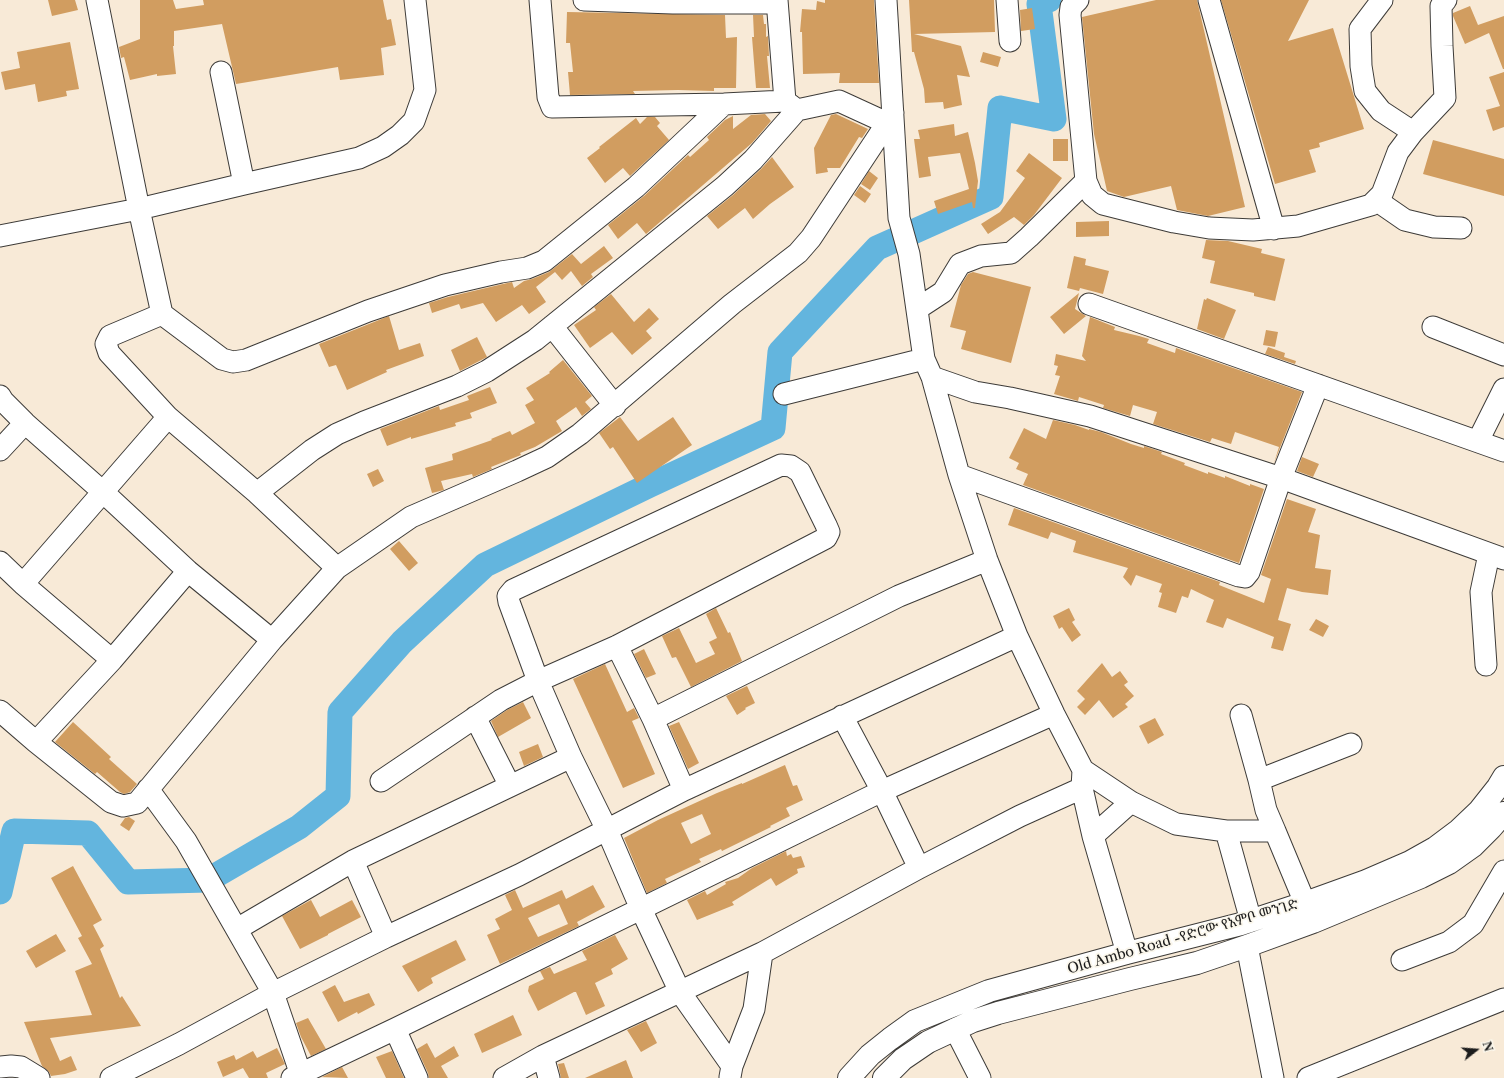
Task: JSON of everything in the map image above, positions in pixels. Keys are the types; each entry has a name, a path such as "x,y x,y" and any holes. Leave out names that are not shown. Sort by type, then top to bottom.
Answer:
{"main road":[{"name":"Old Ambo Road -የድሮው የአምቦ መንገድ","path":"849,1078 870,1055 915,1021 989,991 1251,921 1366,881 1410,862 1435,848 1459,830 1478,811 1498,787 1504,776"},
{"name":"Old Ambo Road -የድሮው የአምቦ መንገድ","path":"884,1078 903,1059 928,1042 973,1021 998,1013 1197,963 1313,922 1421,877 1449,862 1473,846 1504,813"}],"street":[{"path":"98,0 139,209 162,314 222,359 233,362 246,360 368,311 446,285 501,272 527,268 544,261 636,187 724,104"},
{"path":"0,236 139,209 360,158 383,147 400,135 414,121 425,90 415,0"},
{"path":"540,0 548,97 552,107 724,104 791,106 839,101 890,118"},
{"path":"257,493 312,450 337,434 457,386 509,358 535,340 725,186 753,160 791,106 777,1 673,2 584,0"},
{"path":"886,0 890,118 899,218 909,254 928,368 959,475 987,560 1017,636 1083,779 1093,836 1127,953"},
{"path":"1007,0 1010,41"},
{"path":"1078,0 1071,7 1070,16 1086,181 1092,195 1103,204 1167,220 1209,228 1253,230 1298,226 1371,205 1382,194 1398,152 1413,132 1445,98 1441,6 1446,0"},
{"path":"1209,0 1274,229"},
{"path":"1382,0 1360,29 1361,66 1365,91 1381,111 1413,132"},
{"path":"221,72 244,184"},
{"path":"0,711 111,802 123,806 137,803 272,640 337,568 411,517 547,457 580,434 732,304 798,253 811,238 890,118"},
{"path":"917,309 943,292 960,264 981,256 1011,252 1029,237 1086,181"},
{"path":"1376,200 1405,220 1434,227 1461,228"},
{"path":"1089,304 1504,451"},
{"path":"162,314 110,336 106,344 109,353 168,417 257,493 337,568"},
{"path":"552,326 614,406"},
{"path":"1433,327 1504,355"},
{"path":"784,394 928,368 975,392 1010,398 1090,416 1281,478 1496,556 1481,592 1486,665"},
{"path":"959,475 1232,574 1245,577 1249,572 1281,478 1318,385"},
{"path":"1478,441 1504,389"},
{"path":"0,396 25,423 188,570 272,640"},
{"path":"23,584 168,417"},
{"path":"0,450 25,423"},
{"path":"381,781 501,700 538,681 617,646 826,538 829,532 800,472 790,466 781,465 513,590 508,596 538,681 571,757 607,830 641,909 680,992 731,1072"},
{"path":"653,720 899,596 987,560"},
{"path":"0,562 23,584 112,660"},
{"path":"36,742 112,660 188,570"},
{"path":"111,1078 179,1044 273,993 386,937 519,875 684,790 1017,636"},
{"path":"617,646 653,720 684,790"},
{"path":"148,789 186,841 273,993 298,1077 882,791 1054,714"},
{"path":"1241,715 1266,810 1306,903"},
{"path":"842,716 882,791 919,868"},
{"path":"475,717 510,786"},
{"path":"1259,780 1351,744"},
{"path":"237,929 354,861 571,757"},
{"path":"1083,779 1176,824 1226,831 1275,830"},
{"path":"504,1078 543,1056 762,953 919,868 1020,816 1083,779"},
{"path":"1093,836 1131,802"},
{"path":"1226,831 1251,921"},
{"path":"354,861 386,937"},
{"path":"1402,960 1449,942 1473,924 1504,871"},
{"path":"1248,946 1273,1078"},
{"path":"731,1072 754,1009 762,953"},
{"path":"1308,1078 1504,999"},
{"path":"395,1029 417,1078"},
{"path":"955,1029 980,1078"},
{"path":"543,1056 550,1078"},
{"path":"0,1067 21,1067 39,1078"}],"building":[{"path":"48,0 75,0 78,10 52,16"},
{"path":"140,0 173,0 176,9 204,5 203,0 383,0 387,20 391,19 396,45 381,48 384,75 340,80 338,67 236,84 222,24 174,31 173,46 176,74 157,76 157,74 130,80 124,57 121,58 119,47 140,39"},
{"path":"825,0 874,0 879,83 839,83 840,73 803,74 802,32 800,32 802,9 816,10 817,1 825,3"},
{"path":"909,0 994,0 995,32 914,34 961,46 970,77 957,75 962,105 944,109 943,102 925,103 924,89 914,52 912,52"},
{"path":"1156,0 1197,0 1245,207 1208,216 1177,210 1171,186 1124,197 1107,191 1094,134 1082,17"},
{"path":"1221,0 1309,0 1288,41 1333,28 1364,129 1319,143 1320,147 1309,150 1316,172 1275,184"},
{"path":"1470,6 1478,25 1504,16 1504,69 1489,33 1465,44 1453,13"},
{"path":"1032,8 1035,29 1021,31 1020,10"},
{"path":"567,12 725,15 726,38 737,37 736,88 714,88 714,91 633,91 635,94 570,95 568,72 573,72 570,43 566,43"},
{"path":"753,15 763,15 764,24 766,24 766,37 768,36 769,56 767,56 770,88 756,88 752,37 754,37"},
{"path":"70,42 79,89 66,91 67,96 38,102 35,84 5,90 1,72 20,68 17,52"},
{"path":"983,52 1001,57 998,67 980,62"},
{"path":"1504,72 1504,127 1493,131 1486,110 1500,106 1489,77"},
{"path":"765,114 771,121 752,143 646,234 637,223 618,239 608,225 644,196 688,155 690,157 709,140 707,137 725,120 733,116 733,129 751,115"},
{"path":"836,114 868,129 862,138 859,137 840,168 827,168 828,172 816,174 814,148 831,115"},
{"path":"647,117 655,117 660,123 657,126 669,140 630,176 623,168 605,183 587,158 636,118 640,124"},
{"path":"954,124 955,136 968,132 978,181 975,208 973,208 972,202 938,214 934,201 969,189 960,153 928,157 931,176 919,178 914,139 920,139 918,130"},
{"path":"1053,139 1068,139 1068,161 1053,161"},
{"path":"1433,140 1504,159 1504,196 1423,174"},
{"path":"1029,153 1062,178 1034,215 1024,225 1014,217 988,234 981,224 1000,212 1025,178 1016,171"},
{"path":"772,157 794,187 770,204 753,219 745,208 718,229 707,216 733,195"},
{"path":"869,171 878,178 870,190 861,184"},
{"path":"860,186 871,194 865,203 854,195"},
{"path":"1109,221 1109,236 1076,237 1076,222"},
{"path":"1206,240 1228,241 1262,249 1261,253 1285,259 1275,301 1254,296 1254,293 1210,283 1215,261 1202,258"},
{"path":"604,246 613,258 591,274 593,277 582,286 571,271 562,280 555,272 536,287 546,302 529,314 522,305 496,322 483,303 461,309 459,304 432,313 429,303 512,282 514,288 524,281 549,272 572,254 581,264"},
{"path":"1074,256 1086,259 1085,265 1109,271 1103,294 1080,288 1079,291 1067,288"},
{"path":"973,272 1031,287 1011,363 961,349 966,331 950,327 961,285 968,274"},
{"path":"1079,293 1075,309 1086,316 1064,334 1050,317"},
{"path":"611,294 634,322 649,308 659,319 646,331 652,338 632,355 612,332 590,348 574,325 596,310 594,307"},
{"path":"1207,298 1236,310 1224,339 1197,329 1204,299 1206,300"},
{"path":"389,316 399,350 420,343 424,356 386,370 387,372 347,390 336,365 329,367 319,344"},
{"path":"1090,317 1115,327 1114,330 1149,339 1147,343 1175,353 1176,348 1302,392 1274,463 1279,447 1235,432 1231,444 1212,438 1210,442 1153,424 1157,412 1133,405 1130,416 1103,408 1104,405 1079,397 1078,401 1054,394 1060,376 1055,375 1058,366 1054,365 1056,354 1086,361 1082,356"},
{"path":"1266,330 1278,332 1275,347 1263,345"},
{"path":"477,337 487,357 460,371 451,350"},
{"path":"1268,347 1285,353 1284,357 1296,361 1295,364 1265,354"},
{"path":"563,360 592,396 585,402 591,409 582,416 576,407 556,421 562,431 535,447 520,453 521,455 491,467 492,469 473,477 472,474 441,481 444,490 432,493 425,468 453,460 452,454 492,440 491,439 510,431 512,435 535,423 525,405 534,400 526,388 550,373 549,372"},
{"path":"490,387 497,403 470,413 472,418 455,423 456,426 411,439 411,437 387,446 380,429 439,406 440,410 469,400 467,396"},
{"path":"620,417 638,441 673,417 692,445 637,483 613,447 610,449 599,433"},
{"path":"1053,420 1101,432 1144,448 1144,446 1162,452 1161,454 1208,474 1208,472 1225,478 1225,476 1250,486 1250,484 1264,489 1239,563 1023,485 1028,474 1016,469 1019,463 1009,458 1024,428 1046,439"},
{"path":"1302,457 1319,464 1313,477 1297,471"},
{"path":"378,469 384,481 373,487 367,474"},
{"path":"1287,499 1316,509 1308,532 1320,535 1315,568 1331,570 1328,595 1302,592 1287,588 1278,620 1291,624 1283,651 1271,648 1274,637 1227,618 1223,628 1206,622 1214,600 1191,589 1188,598 1182,596 1176,613 1158,607 1162,593 1159,592 1162,584 1136,575 1131,586 1123,577 1128,568 1073,552 1076,541 1051,532 1048,539 1008,525 1014,508 1220,582 1219,585 1264,603 1271,579 1261,575"},
{"path":"399,541 418,563 409,571 390,549"},
{"path":"716,608 728,633 730,632 742,661 691,687 676,657 672,658 662,636 679,628 696,663 715,654 709,642 717,638 706,614"},
{"path":"1069,608 1075,620 1072,622 1081,635 1072,642 1062,627 1059,629 1053,616"},
{"path":"1316,619 1329,626 1323,637 1309,630"},
{"path":"644,649 656,674 646,678 634,654"},
{"path":"1102,663 1112,677 1120,671 1128,682 1124,685 1134,696 1125,704 1128,707 1113,718 1099,700 1085,715 1077,707 1085,699 1077,691"},
{"path":"605,664 627,712 634,708 639,718 632,721 655,774 623,788 573,679"},
{"path":"747,686 755,703 745,708 746,709 737,715 726,696"},
{"path":"523,702 531,718 498,737 491,721 507,710"},
{"path":"1155,718 1164,735 1148,744 1139,726"},
{"path":"73,722 111,757 109,759 137,784 130,792 124,794 120,792 97,772 95,774 55,742"},
{"path":"679,722 699,763 688,769 669,726"},
{"path":"538,744 543,757 524,766 519,752"},
{"path":"785,765 793,786 797,785 803,800 786,808 790,816 722,851 721,849 699,859 701,862 665,879 667,883 647,893 624,838 658,820 717,793","holes":["702,814 711,834 691,844 681,823"]},
{"path":"129,817 135,821 129,831 120,825 125,818"},
{"path":"786,851 787,856 791,854 793,858 801,856 805,867 797,869 798,873 776,886 771,878 732,902 734,905 697,920 687,900 705,891 707,895 726,884 725,882 738,878 752,868"},
{"path":"73,866 102,920 93,925 104,946 100,949 120,998 122,996 141,1026 50,1038 60,1061 71,1056 77,1070 51,1076 42,1066 24,1022 92,1015 75,971 92,964 78,938 82,936 51,878"},
{"path":"593,885 605,907 577,922 579,926 500,964 487,935 500,929 495,919 512,910 505,895 515,890 523,908 562,890 566,899","holes":["559,904 568,924 538,937 528,918"]},
{"path":"311,900 320,917 352,900 361,917 300,949 282,916"},
{"path":"56,934 66,951 36,968 26,951"},
{"path":"615,935 628,959 611,969 613,974 595,983 605,1006 586,1015 576,992 574,992 538,1011 528,991 529,986 544,979 540,971 550,967 554,974 587,960 582,951"},
{"path":"456,940 466,960 431,978 433,983 418,992 402,966"},
{"path":"335,985 344,1002 369,993 375,1005 338,1022 322,992"},
{"path":"513,1015 522,1035 482,1053 474,1034"},
{"path":"308,1018 326,1049 311,1056 301,1037 296,1023"},
{"path":"646,1021 657,1043 641,1052 627,1030"},
{"path":"427,1043 435,1058 454,1046 459,1056 441,1066 448,1078 429,1078 417,1049"},
{"path":"277,1048 285,1064 266,1073 268,1078 249,1078 243,1068 223,1077 217,1062 234,1055 236,1060 253,1051 257,1058"},
{"path":"392,1051 404,1078 386,1078 376,1057"},
{"path":"626,1060 633,1078 585,1078"},
{"path":"564,1063 569,1078 561,1078 558,1064"},
{"path":"342,1067 348,1078 322,1077"}],"waterway":[{"path":"0,892 14,831 88,833 128,882 208,880 299,827 338,796 340,712 402,642 485,565 650,485 773,428 780,352 877,248 991,197 1000,108 1054,119 1039,4 1049,0"}]}
